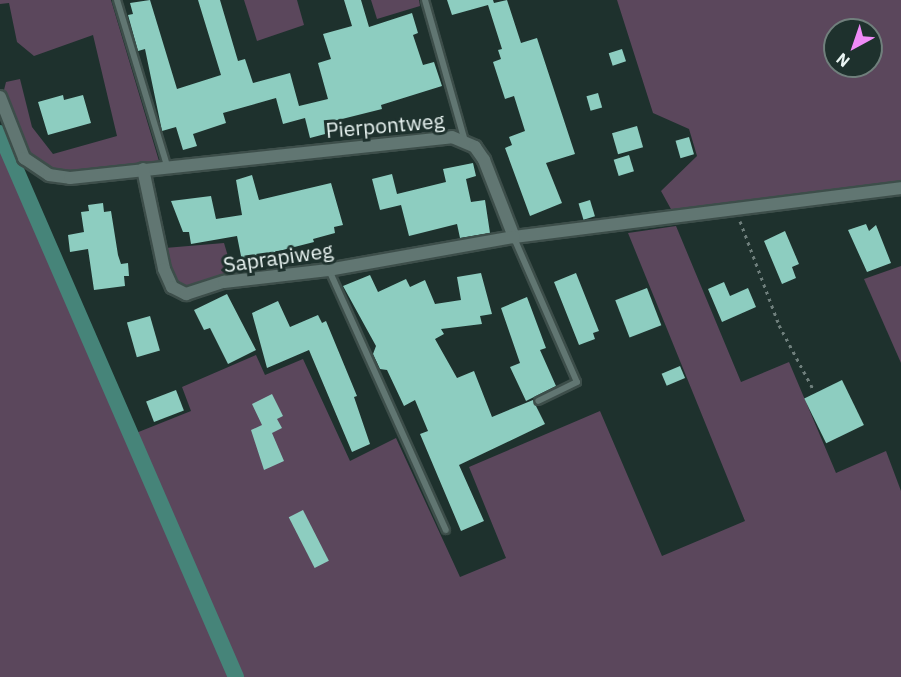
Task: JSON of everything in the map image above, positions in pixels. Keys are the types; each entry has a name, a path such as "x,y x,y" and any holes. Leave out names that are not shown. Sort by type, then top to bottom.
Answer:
{"street":[{"name":"Pierpontweg","path":"0,97 24,158 49,175 70,178 452,137 465,141 484,160 514,237"},
{"name":"Saprapiweg","path":"143,169 164,269 172,287 180,293 192,294 224,282 328,270 514,237"},
{"path":"514,237 739,211 901,188"}],"lane":[{"path":"117,0 167,166"},
{"path":"424,0 465,141"},
{"path":"514,237 577,382 538,401"},
{"path":"328,270 446,530"}],"path":[{"path":"739,211 740,231 779,325 813,389"}],"shaded area":[{"path":"0,0 111,0 159,161 68,173 47,169 32,158 4,90 6,82 20,79 32,127 53,154 117,136 93,35 34,56 17,42 9,3 0,4"},
{"path":"244,0 297,0 304,25 257,41"},
{"path":"371,0 419,0 420,6 377,19"},
{"path":"617,0 901,0 901,184 672,211 661,191 697,156 689,129 653,113"},
{"path":"0,133 131,435 191,411 182,387 256,355 265,375 303,359 350,461 396,438 460,577 506,558 469,467 600,411 662,556 745,521 628,233 676,226 741,382 789,362 836,473 886,451 901,491 901,677 0,677"},
{"path":"224,243 233,273 188,289 176,283 165,248"},
{"path":"901,266 901,363 864,279"}],"building":[{"path":"150,0 177,89 221,75 198,0 220,0 238,61 245,59 253,83 290,73 299,106 328,99 318,63 331,59 323,34 352,26 344,0 361,0 369,27 412,13 418,33 413,35 423,65 434,62 442,86 381,105 382,109 326,123 329,133 310,138 305,118 283,124 276,98 223,113 226,123 193,134 197,146 183,150 176,127 162,131 145,49 138,51 128,15 133,14 130,3"},
{"path":"447,0 493,0 494,3 507,0 521,43 537,38 575,154 546,163 562,203 530,216 505,148 512,145 509,137 525,131 514,96 505,99 493,62 501,59 498,50 502,49 488,5 452,15"},
{"path":"622,49 626,61 613,66 609,53"},
{"path":"598,93 602,107 591,111 586,96"},
{"path":"63,95 64,100 83,95 91,123 48,135 38,102"},
{"path":"637,126 643,147 618,154 612,133"},
{"path":"689,137 694,154 681,158 676,141"},
{"path":"629,155 634,171 619,176 614,160"},
{"path":"473,163 476,176 466,179 471,202 485,200 490,233 460,238 457,224 409,236 401,205 380,210 372,179 392,174 397,194 446,182 443,169"},
{"path":"252,175 259,200 331,183 343,225 334,227 335,233 313,239 314,242 267,254 269,266 244,271 237,236 191,244 189,232 183,232 171,201 211,196 216,219 242,215 236,180"},
{"path":"590,200 595,216 583,220 579,204"},
{"path":"103,203 104,212 111,211 118,255 121,264 128,263 129,276 124,276 125,286 94,290 88,249 70,252 68,235 84,232 81,212 89,211 88,205"},
{"path":"866,224 869,231 876,225 891,263 867,272 848,230"},
{"path":"785,231 799,264 792,267 796,278 782,284 764,241"},
{"path":"481,273 492,314 480,316 482,324 441,329 444,334 435,339 457,378 474,371 492,417 533,400 545,424 459,465 484,521 461,531 420,434 428,431 415,400 404,406 387,370 380,369 373,354 376,346 343,286 370,275 378,292 406,279 410,287 425,280 435,304 461,300 457,277"},
{"path":"576,273 599,331 593,333 595,339 579,345 554,282"},
{"path":"724,282 730,296 748,288 756,307 722,322 708,289"},
{"path":"647,288 661,325 630,338 615,300"},
{"path":"227,294 256,350 228,364 210,328 204,330 194,310"},
{"path":"527,297 546,348 540,350 556,386 526,401 510,367 520,363 501,308"},
{"path":"278,301 290,327 318,315 322,323 326,321 357,396 354,397 370,444 352,452 309,350 267,368 252,313"},
{"path":"150,316 160,351 137,357 127,323"},
{"path":"680,366 685,378 667,386 662,374"},
{"path":"842,380 864,425 826,443 804,398"},
{"path":"176,390 184,411 154,422 146,401"},
{"path":"272,394 283,416 277,419 282,428 272,433 284,461 264,470 251,430 262,425 252,404"},
{"path":"303,510 329,561 315,568 289,517"}],"waterway":[{"path":"0,133 236,677"}]}
